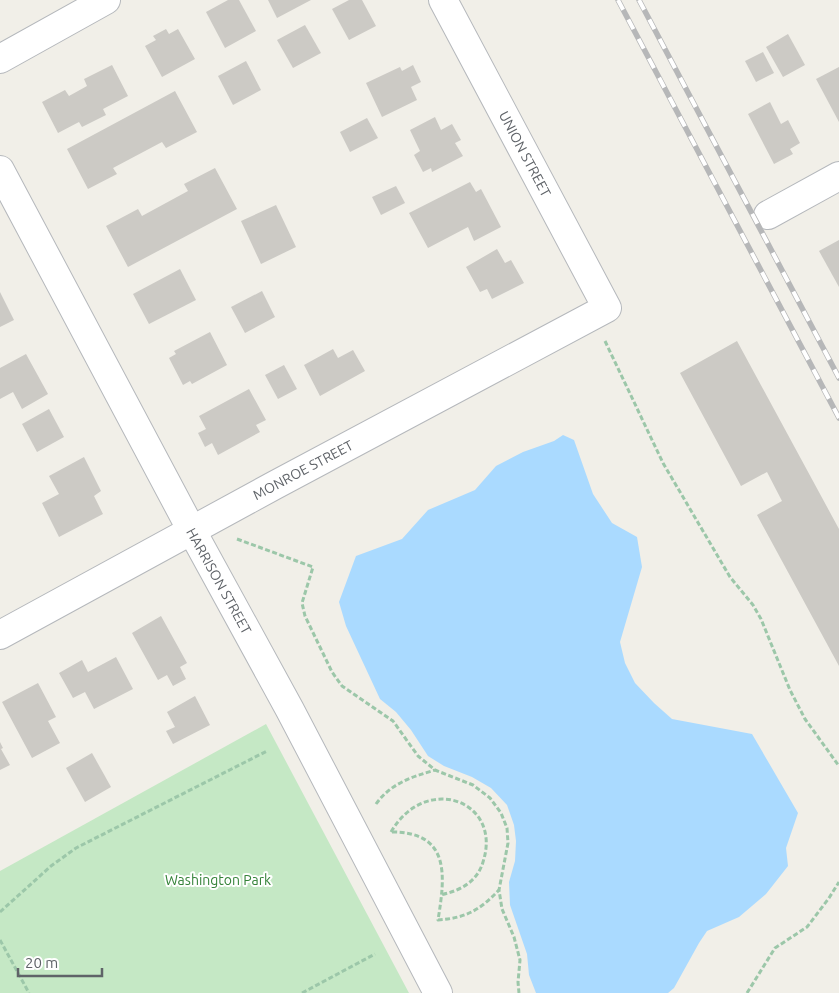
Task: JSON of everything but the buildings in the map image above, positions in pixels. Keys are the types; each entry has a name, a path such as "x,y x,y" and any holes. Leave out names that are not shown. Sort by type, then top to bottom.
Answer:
{"street":[{"path":"0,59 106,0"},
{"name":"UNION STREET","path":"442,0 607,308"},
{"name":"HARRISON STREET","path":"0,170 192,531 290,710 438,993"},
{"path":"768,215 839,176"},
{"name":"MONROE STREET","path":"0,635 607,308"}],"path":[{"path":"604,340 664,463 730,576 761,619 790,690 805,719 839,766"},
{"path":"237,539 313,567 302,603 305,616 332,672 342,686 393,721 418,756 435,770 473,785 490,798 501,813 507,828 508,843 499,890 502,909 514,937 520,960 519,993"},
{"path":"0,912 50,866 76,848 267,751"},
{"path":"376,804 382,796 406,778 435,770"},
{"path":"440,895 451,893 471,882 481,869 486,845 484,827 478,817 460,802 442,798 429,799 414,806 398,821 391,832 417,834 428,842 441,861 443,875 440,895 438,920 451,919 473,912 485,904 499,890"},
{"path":"748,993 775,948 807,927 839,882"},
{"path":"0,940 29,993"},
{"path":"302,993 375,954"}],"green space":[{"name":"Washington Park","path":"266,724 409,993 0,993 0,871"}],"water":[{"path":"563,435 574,440 593,494 612,523 637,537 642,567 620,642 625,663 635,683 672,719 752,734 798,813 786,848 788,866 766,894 739,917 707,931 674,988 668,993 536,993 529,975 527,954 510,905 509,882 515,861 516,841 514,825 507,805 491,788 472,777 444,766 428,756 411,730 396,712 380,699 346,626 339,602 356,556 402,539 428,510 475,490 496,466 523,452 554,441"}],"railway":[{"path":"618,0 839,418"},
{"path":"639,0 839,378"}]}
